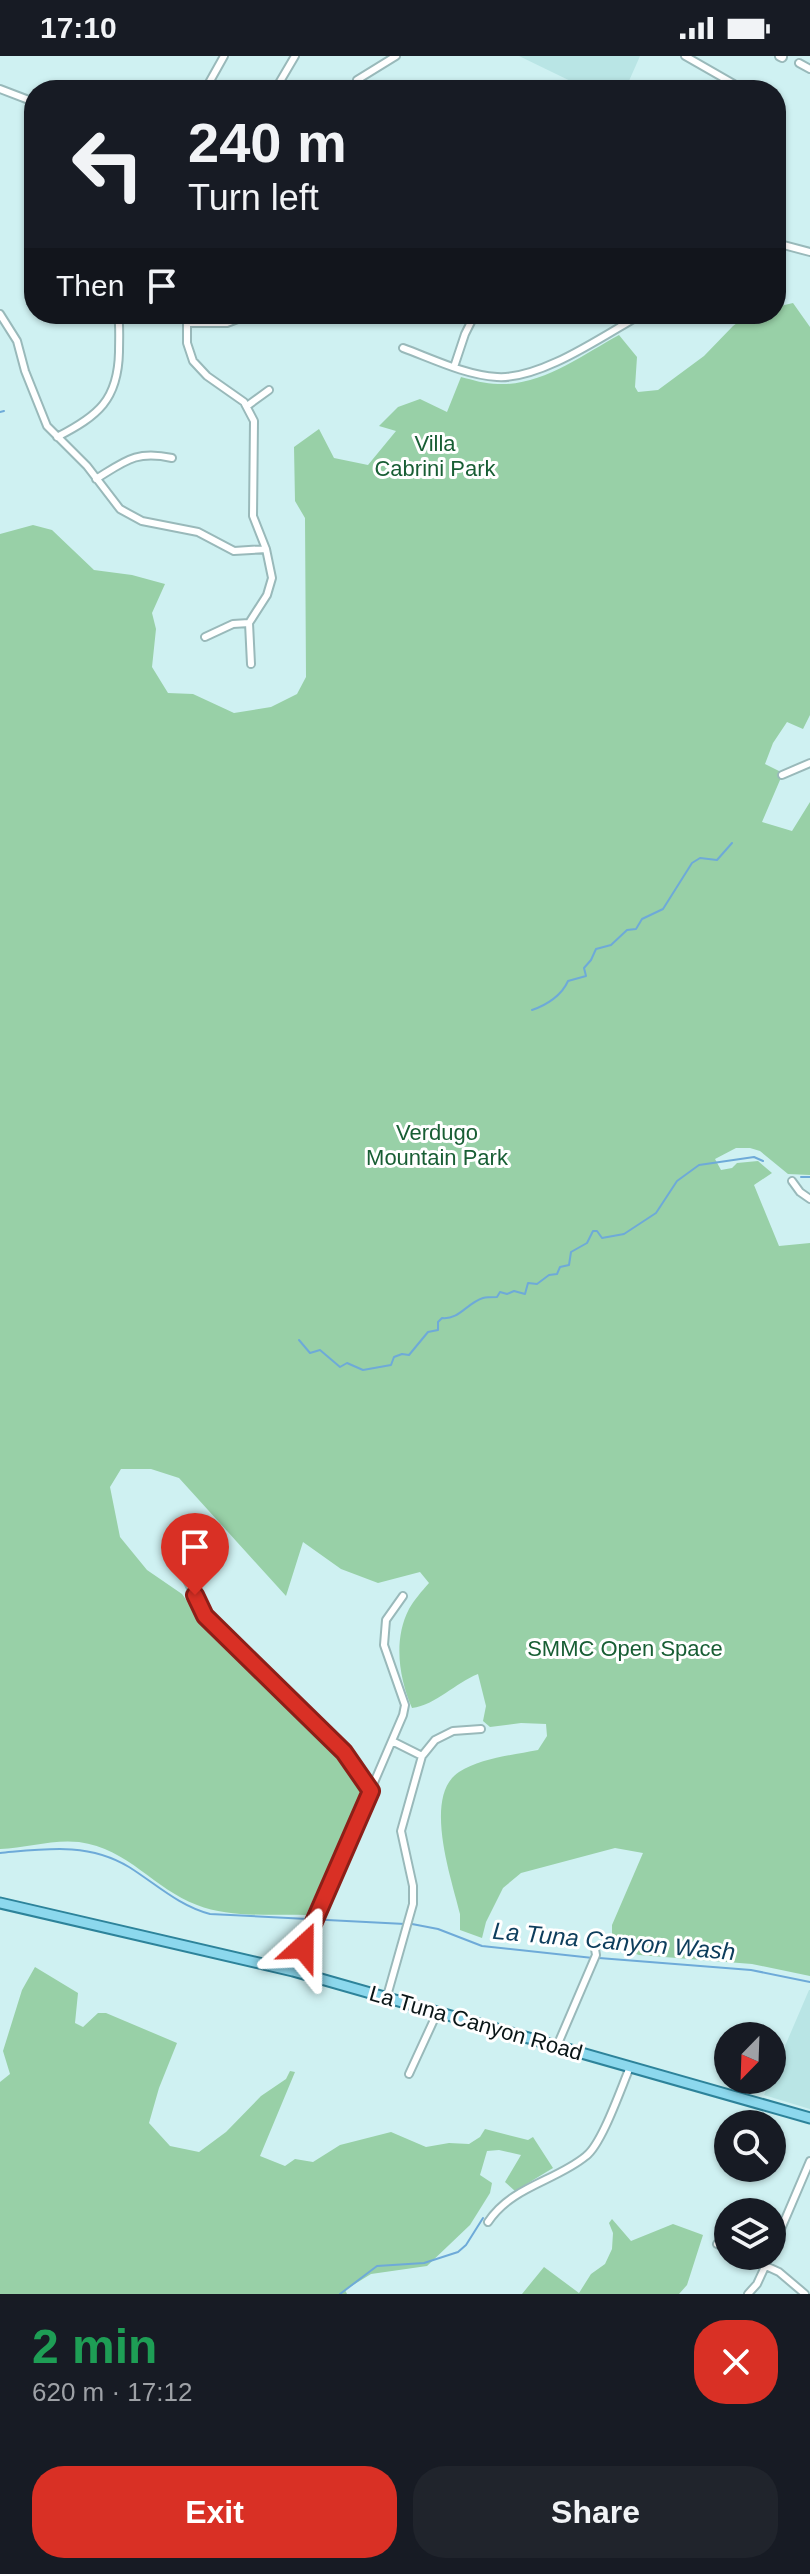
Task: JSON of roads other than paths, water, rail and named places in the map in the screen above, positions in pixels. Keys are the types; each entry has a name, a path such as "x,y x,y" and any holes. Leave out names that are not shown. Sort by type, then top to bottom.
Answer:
{"main road":[{"name":"La Tuna Canyon Road","path":"0,1903 293,1971 810,2118"}],"street":[{"path":"211,80 224,56"},
{"path":"281,80 295,56"},
{"path":"357,80 396,56"},
{"path":"685,56 727,80"},
{"path":"799,63 810,69"},
{"path":"0,89 24,98"},
{"path":"786,246 810,252"},
{"path":"0,314 17,341 25,371 47,426 87,466 120,509 142,521 198,532 234,551 266,549"},
{"path":"57,437 100,408 113,392 118,373 118,324"},
{"path":"187,324 187,343 193,361 207,376 247,406 254,421 253,516 271,566 271,586 249,623 251,664"},
{"path":"454,367 470,324"},
{"path":"403,348 454,367 499,377 525,374 552,364 624,324"},
{"path":"247,406 269,390"},
{"path":"96,479 141,454 172,458"},
{"path":"205,637 233,624 249,623"},
{"path":"782,775 810,763"},
{"path":"792,1181 810,1199"},
{"path":"170,1539 205,1616 344,1752 371,1791"},
{"path":"293,1971 405,1705 384,1645 386,1620 403,1596"},
{"path":"387,1996 413,1904 413,1886 401,1831 422,1756 435,1740 453,1731 481,1729"},
{"path":"392,1741 422,1756"},
{"path":"557,2046 595,1955"},
{"path":"409,2074 438,2011"},
{"path":"488,2222 494,2213 531,2185 589,2155 630,2067"},
{"path":"786,2217 810,2161"},
{"path":"748,2294 764,2270"},
{"path":"774,2270 805,2294"}],"waterway":[{"path":"0,412 4,411"},
{"path":"532,1010 553,999 568,981 586,976 584,968 596,949 611,945 627,930 636,929 642,919 663,909 692,863 700,858 717,860 732,843"},
{"path":"299,1340 310,1353 320,1350 340,1367 347,1363 363,1370 391,1365 394,1357 409,1355 428,1332 438,1330 438,1322 442,1318 458,1314 483,1298 497,1297 500,1292 525,1294 528,1283 537,1284 549,1275 557,1274 560,1267 569,1265 571,1252 587,1243 593,1231 597,1231 602,1238 624,1234 656,1213 677,1181 699,1165 754,1157 763,1161"},
{"path":"801,1177 810,1177"},
{"name":"La Tuna Canyon Wash","path":"0,1853 66,1849 98,1854 129,1867 188,1906 210,1914 405,1924"},
{"name":"La Tuna Canyon Wash","path":"412,1924 438,1929 482,1946 593,1958"},
{"name":"La Tuna Canyon Wash","path":"599,1958 751,1970 810,1982"},
{"path":"340,2294 377,2266 424,2263 458,2252 483,2218"}],"park label":[{"name":"Villa Cabrini Park","path":"435,456"},
{"name":"Verdugo Mountain Park","path":"437,1144"},
{"name":"SMMC Open Space","path":"625,1648"}]}
